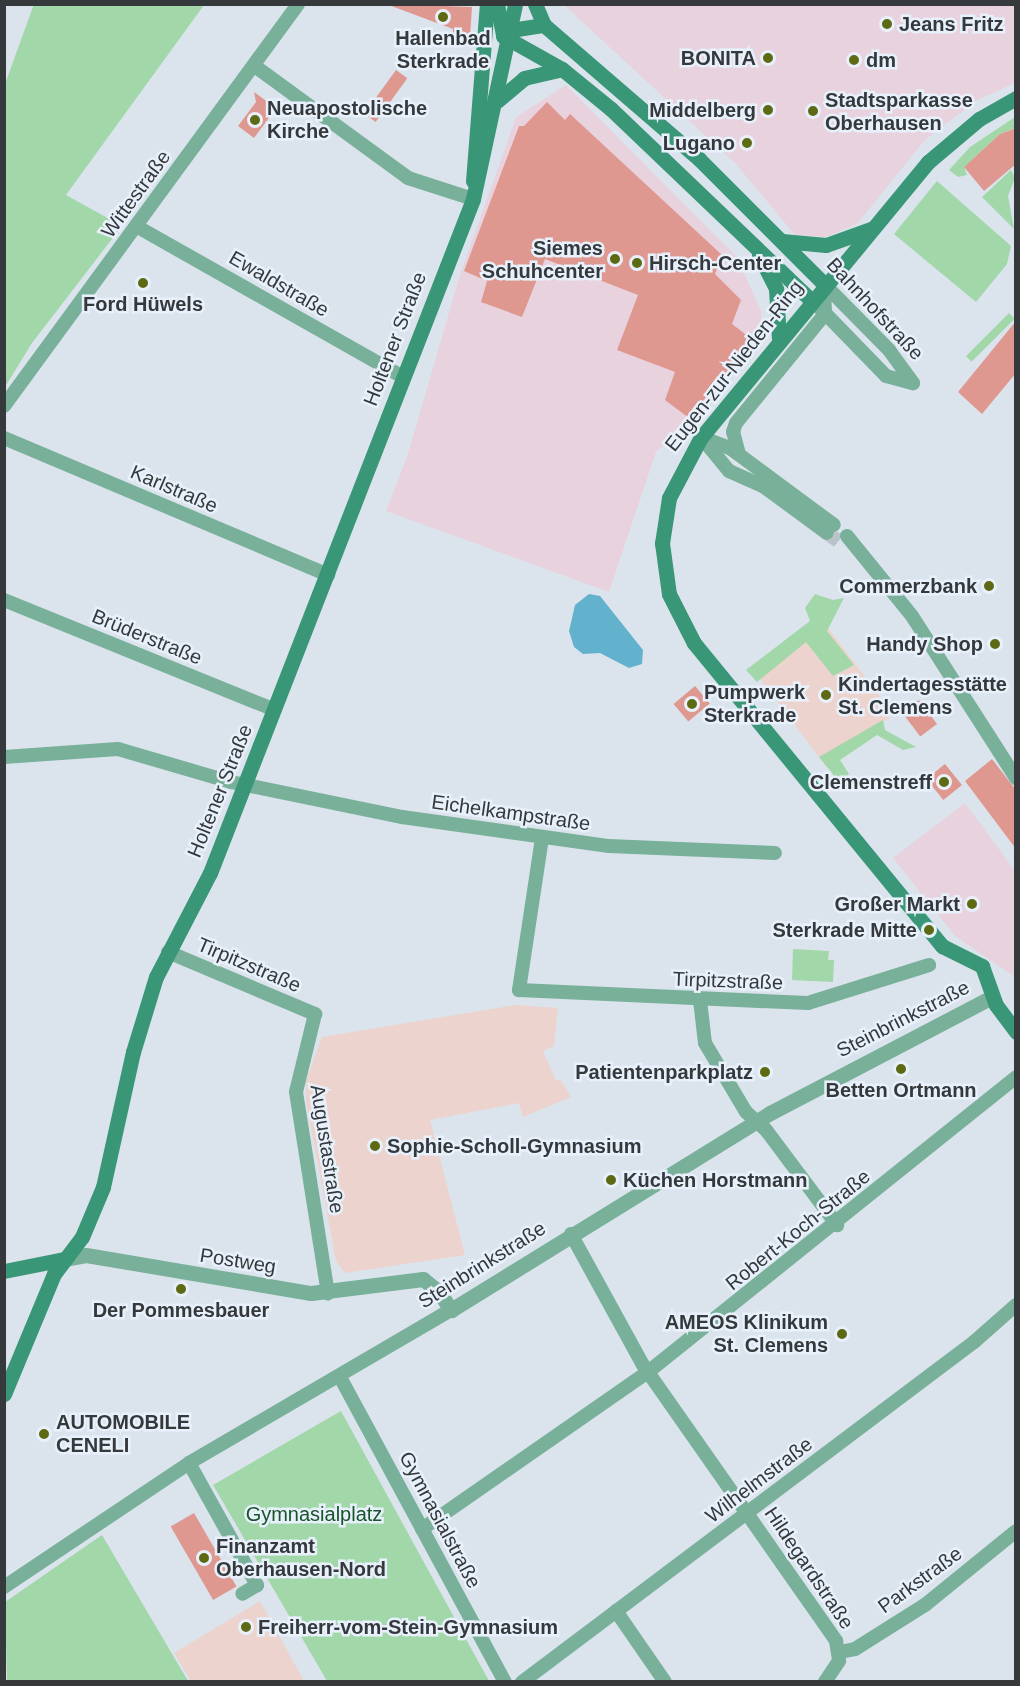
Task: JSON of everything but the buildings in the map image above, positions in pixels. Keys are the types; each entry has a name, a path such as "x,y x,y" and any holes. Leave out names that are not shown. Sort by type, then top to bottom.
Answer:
{"main road":[{"name":"Holtener Straße","path":"472,199 487,4"},
{"name":"Holtener Straße","path":"496,4 508,36"},
{"name":"Holtener Straße","path":"4,1394 64,1259 85,1231 108,1174 135,1043 168,952 210,873 328,575 472,199 497,101 515,4"},
{"name":"Bahnhofstraße","path":"535,4 544,25 699,159 824,284"},
{"path":"482,53 508,36 544,25"},
{"name":"Bahnhofstraße","path":"508,36 562,69 638,133 811,300"},
{"path":"497,101 524,78 562,69"},
{"name":"Eugen-zur-Nieden-Ring","path":"1016,98 940,150 876,228 824,284 701,437 674,484 663,527 667,586 686,630 942,946 982,966 992,997 1016,1032"},
{"path":"782,241 826,245 876,228"},
{"path":"753,244 776,289 779,339"},
{"name":"Postweg","path":"4,1271 64,1259"}],"street":[{"name":"Wittestraße","path":"4,406 256,67 298,4"},
{"path":"256,67 408,178 472,199"},
{"name":"Ewaldstraße","path":"136,226 403,376"},
{"name":"Bahnhofstraße","path":"811,300 886,376 913,383 889,350 824,284"},
{"name":"Eugen-zur-Nieden-Ring","path":"737,448 736,423 825,314 824,284"},
{"path":"701,437 737,448 830,529 763,486 729,471 701,437"},
{"name":"Karlstraße","path":"4,438 328,575"},
{"path":"844,540 872,568 912,616 1016,778"},
{"name":"Brüderstraße","path":"4,600 275,710"},
{"name":"Eichelkampstraße","path":"4,757 118,749 246,783 361,809 542,838 678,851 775,853"},
{"name":"Tirpitzstraße","path":"542,838 519,990 700,1000 814,1003 929,965"},
{"name":"Tirpitzstraße","path":"168,952 315,1014"},
{"name":"Steinbrinkstraße","path":"4,1587 189,1463 340,1377 755,1122 992,997"},
{"path":"700,1000 705,1043 755,1122 837,1225"},
{"name":"Augustastraße","path":"315,1014 296,1092 328,1293"},
{"name":"Robert-Koch-Straße","path":"422,1528 648,1372 837,1225 1016,1077"},
{"name":"Hildegardstraße","path":"571,1234 648,1372 748,1514 840,1652"},
{"name":"Postweg","path":"64,1259 86,1255 267,1287 328,1293 423,1279 440,1292 451,1310"},
{"name":"Wilhelmstraße","path":"522,1682 748,1514 1016,1305"},
{"name":"Gymnasialstraße","path":"340,1377 505,1682"},
{"path":"189,1463 257,1585 242,1594"},
{"name":"Parkstraße","path":"840,1652 855,1649 925,1605 1016,1531"},
{"path":"616,1611 665,1682"},
{"path":"825,1682 840,1652"}],"shaded area":[{"path":"564,5 1015,5 1015,83 977,100 925,140 857,224 826,237 795,235 736,164"},
{"path":"566,85 737,257 761,311 761,336 689,422 656,452 609,592 386,511 408,454 459,278 516,117"},
{"name":"Kindertagesstätte St. Clemens","path":"826,625 893,714 826,766 758,676"},
{"name":"Großer Markt","path":"965,803 1015,871 1015,977 955,936 893,858"},
{"name":"Sophie-Scholl-Gymnasium","path":"516,1005 558,1008 554,1046 543,1051 556,1081 561,1080 571,1097 523,1117 519,1103 430,1120 465,1255 345,1273 336,1261 306,1101 306,1081 322,1037"},
{"name":"Freiherr-vom-Stein-Gymnasium","path":"260,1601 304,1681 191,1681 174,1653"}],"green space":[{"path":"34,4 204,5 66,195 122,226 32,343 5,387 5,84"},
{"path":"1015,117 1015,128 1000,134 964,167 967,175 958,177 949,170 970,147"},
{"path":"1011,170 1015,178 1008,196 1014,229 982,197"},
{"path":"937,181 1011,246 1007,264 976,302 894,234"},
{"path":"1009,313 1015,319 972,362 966,356"},
{"path":"815,594 833,600 844,598 827,631 854,665 833,676 806,642 757,682 746,670 810,621 805,608"},
{"path":"883,720 885,730 916,747 903,750 877,735 840,760 849,774 840,783 819,757"},
{"path":"793,949 829,951 828,960 834,960 833,982 792,980"},
{"name":"Gymnasialplatz","path":"341,1411 489,1681 327,1681 213,1485"},
{"path":"102,1535 188,1681 7,1681 5,1602"}],"water":[{"path":"589,594 600,596 643,650 642,664 629,668 600,653 583,654 574,647 569,631 575,605"}],"tunnel":[{"path":"827,533 841,543"}],"place":[{"name":"Hallenbad Sterkrade","path":"443,17"},
{"name":"Jeans Fritz","path":"887,24"},
{"name":"BONITA","path":"768,58"},
{"name":"dm","path":"854,60"},
{"name":"Middelberg","path":"768,110"},
{"name":"Stadtsparkasse Oberhausen","path":"813,111"},
{"name":"Neuapostolische Kirche","path":"255,120"},
{"name":"Lugano","path":"747,143"},
{"name":"Siemes Schuhcenter","path":"615,259"},
{"name":"Hirsch-Center","path":"637,263"},
{"name":"Ford Hüwels","path":"143,283"},
{"name":"Commerzbank","path":"989,586"},
{"name":"Handy Shop","path":"995,644"},
{"name":"Kindertagesstätte St. Clemens","path":"826,695"},
{"name":"Pumpwerk Sterkrade","path":"692,704"},
{"name":"Clemenstreff","path":"944,782"},
{"name":"Großer Markt","path":"972,904"},
{"name":"Sterkrade Mitte","path":"929,930"},
{"name":"Betten Ortmann","path":"901,1069"},
{"name":"Patientenparkplatz","path":"765,1072"},
{"name":"Sophie-Scholl-Gymnasium","path":"375,1146"},
{"name":"Küchen Horstmann","path":"611,1180"},
{"name":"Der Pommesbauer","path":"181,1289"},
{"name":"AMEOS Klinikum St. Clemens","path":"842,1334"},
{"name":"AUTOMOBILE CENELI","path":"44,1434"},
{"name":"Finanzamt Oberhausen-Nord","path":"204,1558"},
{"name":"Freiherr-vom-Stein-Gymnasium","path":"246,1627"}]}
